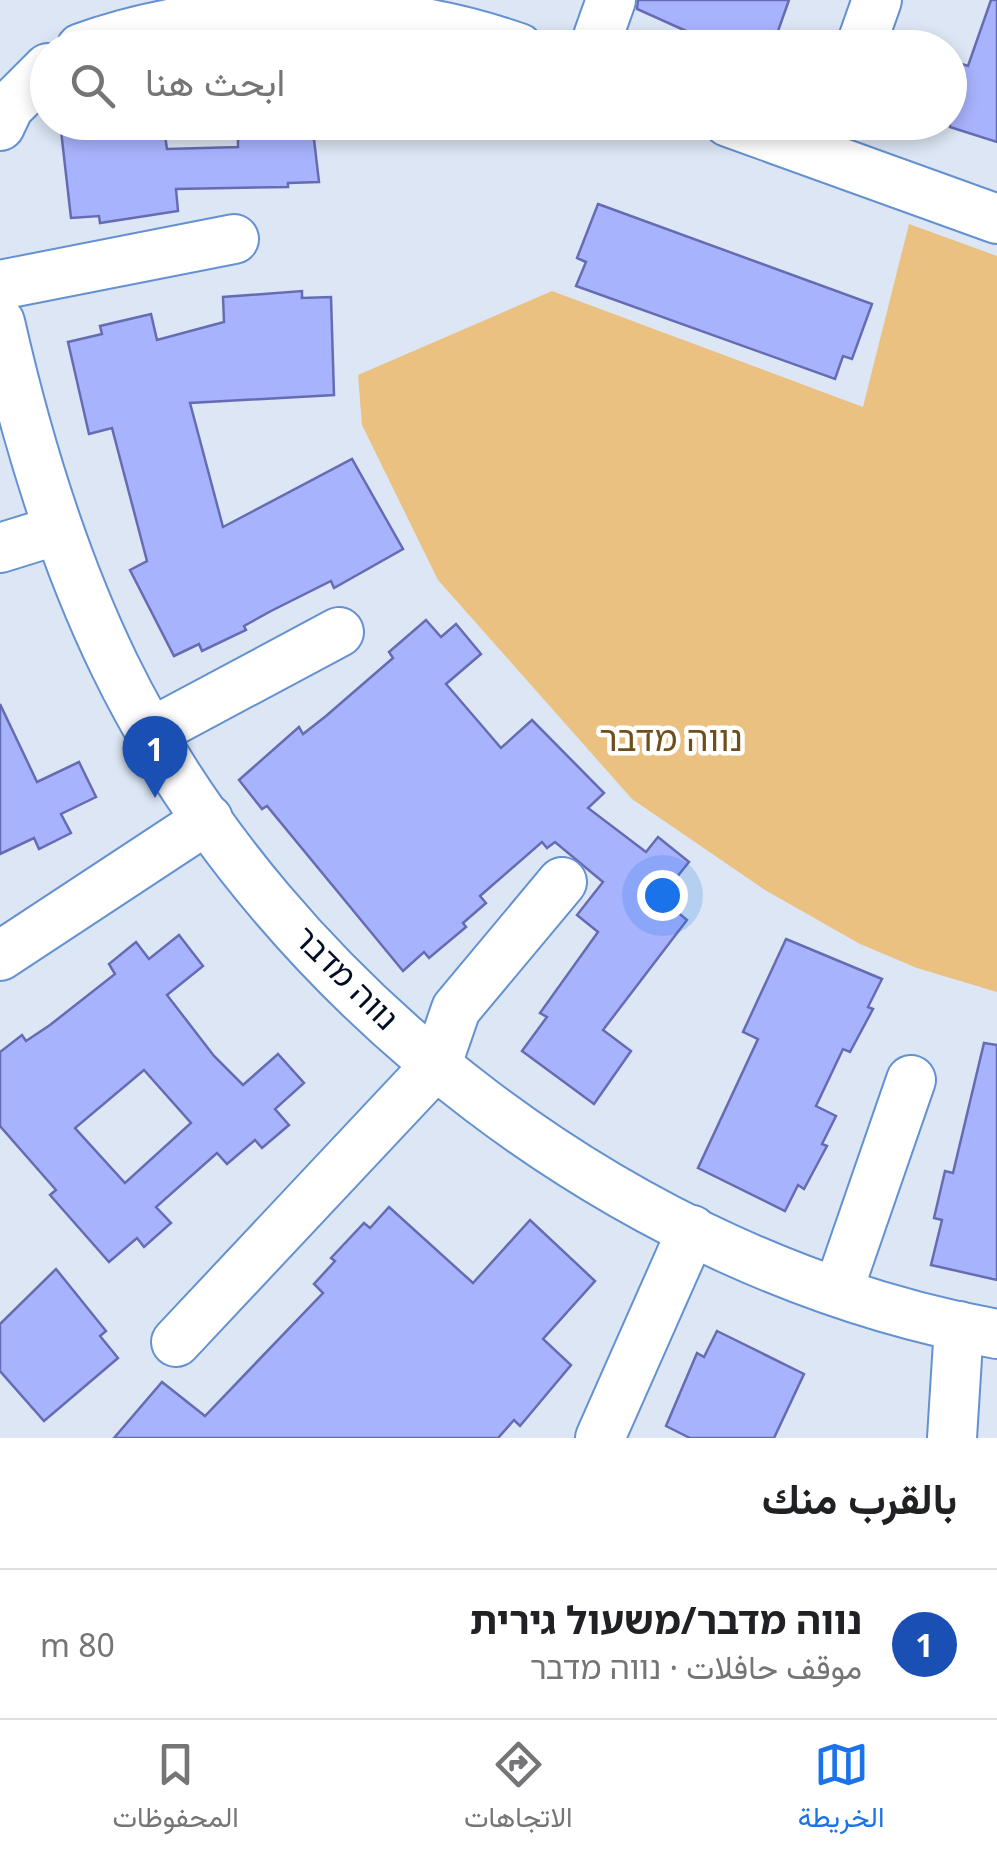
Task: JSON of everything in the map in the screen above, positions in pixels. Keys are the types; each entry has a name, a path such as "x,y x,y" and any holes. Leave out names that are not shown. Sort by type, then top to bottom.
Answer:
{"street":[{"path":"600,30 611,0"},
{"path":"866,30 877,0"},
{"path":"137,30 159,23 293,4 409,17 455,30"},
{"path":"3,109 30,84"},
{"path":"830,140 997,219"},
{"path":"0,285 234,238"},
{"name":"נווה מדבר","path":"0,322 28,438 58,530 116,668 208,819 286,918 362,998 437,1064 552,1152 692,1230 756,1261 838,1291 978,1330"},
{"path":"0,548 58,530"},
{"path":"152,732 339,632"},
{"path":"0,956 208,819"},
{"path":"176,1342 437,1064 456,1010 562,882"},
{"path":"838,1291 910,1080"},
{"path":"600,1438 692,1230"},
{"path":"952,1438 978,1330"}],"shaded area":[{"path":"909,224 997,256 997,992 917,968 860,944 765,890 632,799 438,580 362,425 358,375 552,291 863,407"}],"building":[{"path":"638,0 789,0 778,30 684,30 637,9"},
{"path":"991,0 997,0 997,142 967,132 968,66"},
{"path":"62,140 166,140 167,149 238,147 238,140 314,140 319,182 288,183 288,187 176,189 178,211 100,223 99,216 71,218"},
{"path":"598,204 872,304 852,359 843,356 835,379 576,286 586,262 577,258"},
{"path":"302,291 302,298 331,297 334,395 190,403 223,527 352,459 403,549 334,588 331,581 271,611 244,626 246,630 202,651 199,644 174,656 130,570 147,561 112,428 89,434 68,342 102,334 100,326 151,314 157,340 224,322 223,297"},
{"path":"426,620 441,637 456,624 481,654 446,684 501,748 532,720 604,793 588,808 646,852 658,837 689,862 660,898 687,920 603,1030 631,1051 594,1104 522,1051 547,1017 540,1013 598,932 577,915 603,882 555,842 547,848 542,842 480,896 486,903 463,923 466,927 429,958 424,952 403,971 267,806 262,809 239,780 299,727 303,734 326,716 393,658 389,652"},
{"path":"0,704 37,782 79,762 96,797 61,814 71,833 39,849 34,838 0,854"},
{"path":"179,935 203,966 167,995 214,1056 243,1085 278,1054 304,1083 275,1109 289,1125 262,1148 255,1140 227,1164 217,1153 156,1207 171,1223 144,1247 137,1238 109,1262 50,1195 56,1190 0,1126 0,1052 22,1035 26,1041 50,1025 115,974 109,964 136,942 149,959","holes":["144,1070 191,1123 125,1183 75,1128"]},
{"path":"786,939 882,979 868,1007 873,1009 850,1052 843,1049 816,1106 836,1116 822,1144 827,1146 804,1189 798,1185 785,1211 698,1168 758,1039 743,1032"},
{"path":"984,1043 997,1045 997,1280 931,1265 942,1220 934,1218 945,1171 953,1173"},
{"path":"389,1207 473,1283 530,1220 595,1281 543,1339 571,1365 520,1426 514,1420 498,1438 114,1438 162,1382 205,1416 323,1293 314,1284 335,1261 331,1258 364,1223 370,1228"},
{"path":"56,1269 106,1331 100,1336 118,1358 44,1421 0,1371 0,1324"},
{"path":"717,1331 804,1374 774,1438 690,1438 666,1426 697,1353 704,1357"}],"place":[{"name":"נווה מדבר/משעול גירית","path":"155,798"}],"district":[{"name":"נווה מדבר","path":"671,739"}]}
